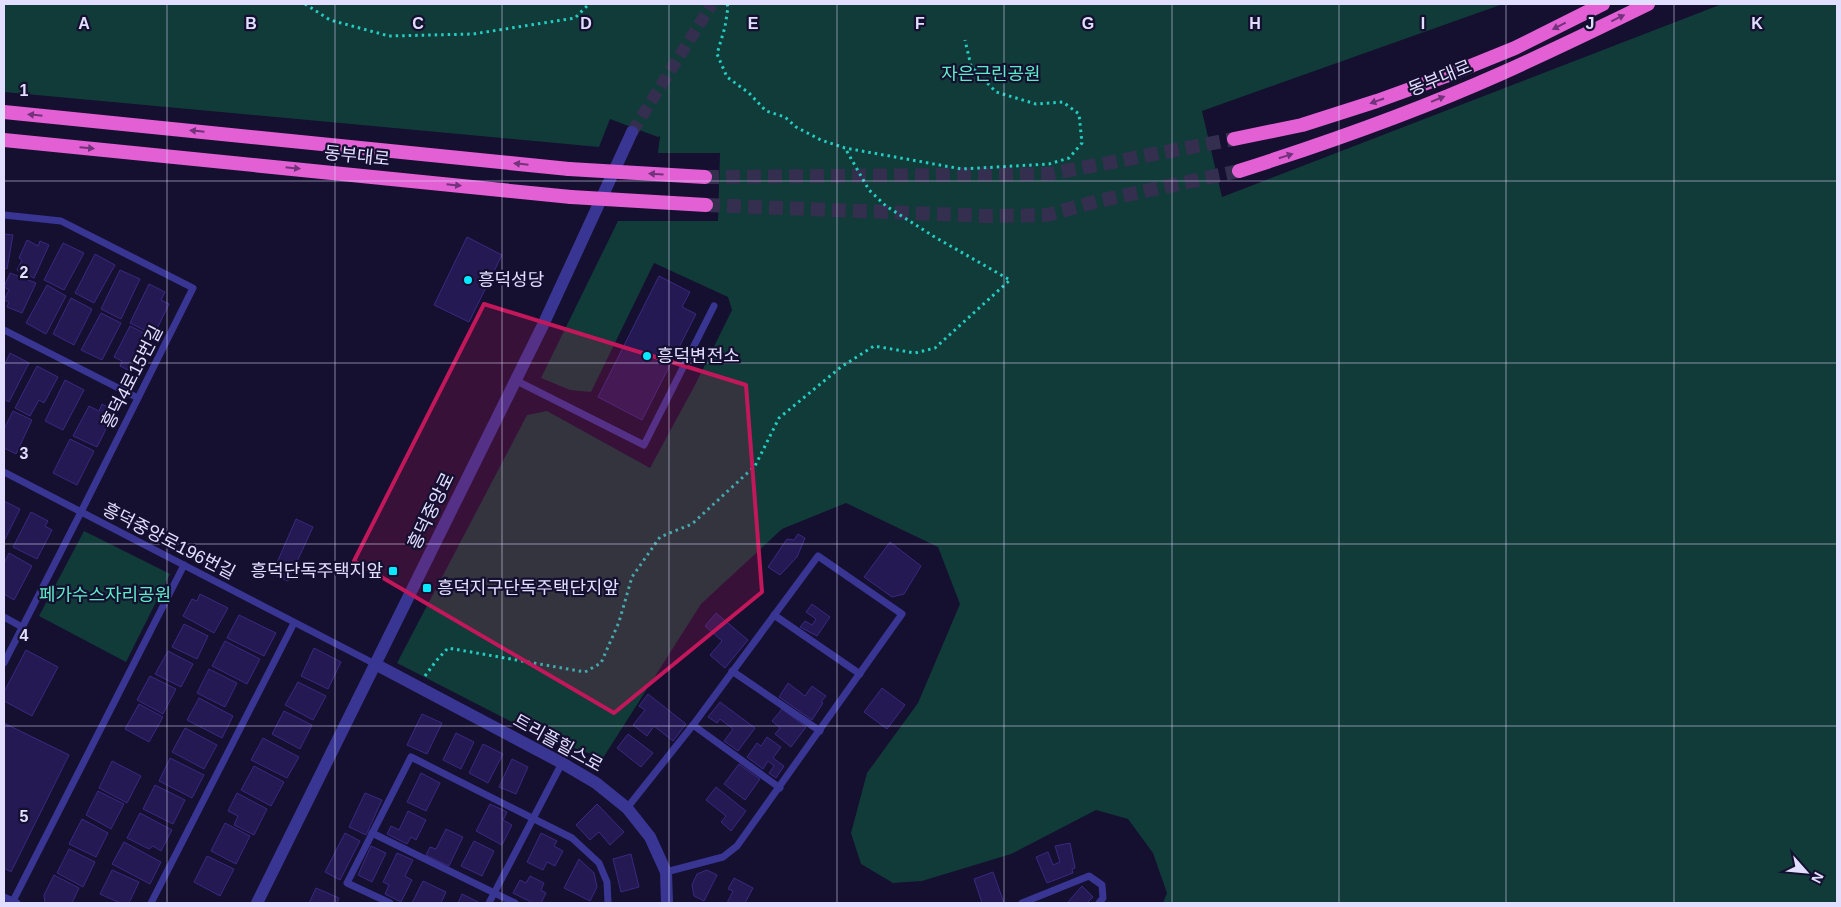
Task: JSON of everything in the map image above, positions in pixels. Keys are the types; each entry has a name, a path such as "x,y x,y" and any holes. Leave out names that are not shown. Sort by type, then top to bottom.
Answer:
{"highway":[{"name":"동부대로","path":"1234,139 1302,125 1377,102 1515,48 1603,4"},
{"name":"동부대로","path":"1239,171 1304,150 1412,110 1499,74 1648,4"},
{"name":"동부대로","path":"4,112 569,169 705,177"},
{"name":"동부대로","path":"4,140 571,197 706,205"}],"street":[{"name":"흥덕중앙로","path":"257,903 516,380 632,132"},
{"name":"트리플힐스로","path":"375,664 562,763 596,783 627,808 650,838 666,872 667,903"}],"lane":[{"name":"흥덕4로15번길","path":"4,215 61,220 193,288 82,512 4,663"},
{"path":"516,380 644,445 714,306"},
{"path":"4,330 138,398"},
{"name":"흥덕중앙로196번길","path":"4,472 375,664"},
{"path":"627,808 693,725 818,556 902,614 737,846 723,857 666,872"},
{"path":"4,897 15,902 184,565"},
{"path":"774,615 860,674"},
{"path":"4,617 22,627"},
{"path":"151,903 294,622"},
{"path":"732,671 820,731"},
{"path":"693,725 780,788"},
{"path":"390,903 348,883 411,757 572,838 599,863 607,882 608,903"},
{"path":"489,903 562,763"},
{"path":"372,833 515,903"},
{"path":"1022,903 1089,876 1102,885 1103,898 1099,903"}],"path":[{"path":"305,4 330,20 389,36 473,34 566,20 575,18 589,4"},
{"path":"727,4 728,7 717,54 726,76 749,93 766,111 785,117 796,127 820,140 845,148 962,169 1049,164 1069,158 1082,143 1079,114 1063,102 1036,104 996,92 971,66 965,40"},
{"path":"418,687 436,661 448,648 585,672 601,663 619,622 632,577 660,537 692,524 755,466 779,418 842,367 874,346 914,353 935,348 1010,280 933,236 886,206 869,190 845,148"}],"highlighted area":[{"path":"484,304 746,385 762,592 614,713 354,561"}],"green space":[{"name":"자은근린공원","path":"4,4 1503,4 1202,111 1222,197 1722,4 1837,4 1837,903 1163,903 1167,893 1153,853 1128,819 1096,810 1011,854 922,881 893,883 861,864 851,833 867,773 918,703 960,604 938,547 846,503 782,529 701,604 603,758 539,736 397,663 527,415 547,411 650,468 695,385 732,310 728,297 654,263 591,392 570,390 541,378 618,221 718,221 720,153 658,153 660,136 658,137 610,119 599,147 4,92"},
{"name":"페가수스자리공원","path":"84,531 170,574 126,662 39,616"}],"building":[{"path":"4,234 13,235 7,269 4,268"},
{"name":"흥덕성당","path":"467,237 502,255 469,322 434,305"},
{"path":"27,240 38,246 40,241 49,245 34,278 17,270 22,260 19,258"},
{"path":"63,243 84,253 64,290 44,280"},
{"path":"95,254 115,265 94,303 75,293"},
{"path":"120,270 140,279 121,319 101,309"},
{"path":"10,273 36,283 22,313 7,307 9,302 4,300 9,290 4,287"},
{"name":"흥덕변전소","path":"659,276 690,292 682,307 696,314 642,420 598,397"},
{"path":"149,284 165,292 161,300 169,304 154,335 130,323"},
{"path":"47,285 66,296 46,334 26,323"},
{"path":"71,298 92,309 74,345 53,334"},
{"path":"101,313 121,323 102,360 81,350"},
{"path":"130,326 150,336 132,372 120,366 122,361 114,357"},
{"path":"10,353 29,363 9,402 4,399 4,366"},
{"path":"37,366 58,377 44,403 39,400 30,416 15,408"},
{"path":"65,380 84,390 63,430 45,421"},
{"path":"102,404 115,411 97,447 73,436 89,406 99,411"},
{"path":"13,411 32,420 16,454 4,448 4,429"},
{"path":"70,439 94,451 77,485 53,473"},
{"path":"4,501 20,509 4,541"},
{"path":"31,512 48,521 45,526 52,530 37,559 13,547"},
{"path":"296,519 313,527 288,581 272,574"},
{"path":"798,534 805,538 797,557 780,575 768,567 787,539 794,540"},
{"path":"890,542 921,566 904,594 892,597 864,577"},
{"path":"9,553 32,566 14,600 4,594 4,563"},
{"path":"200,594 228,608 214,633 183,616 192,599 197,601"},
{"path":"812,604 830,617 817,636 800,627 805,621 812,625 816,619 806,612"},
{"path":"716,613 748,640 725,668 710,655 722,641 705,626"},
{"path":"239,615 276,633 264,656 227,638"},
{"path":"184,624 208,636 197,659 172,647"},
{"path":"225,641 260,659 247,684 212,666"},
{"path":"314,648 341,662 328,689 301,676"},
{"path":"26,650 58,667 32,716 4,701 4,692"},
{"path":"168,651 193,664 181,687 155,674"},
{"path":"209,669 237,683 225,707 197,693"},
{"path":"150,676 176,689 163,714 137,700"},
{"path":"298,682 326,696 313,720 285,705"},
{"path":"788,683 805,696 812,686 826,696 812,720 779,697"},
{"path":"882,688 905,705 887,729 864,712"},
{"path":"648,694 686,724 673,741 654,726 647,736 633,725 645,710 639,706"},
{"path":"199,698 233,716 222,738 187,720"},
{"path":"720,702 755,728 738,751 724,741 733,729 720,719 717,723 708,717"},
{"path":"139,704 163,717 149,742 125,729"},
{"path":"782,709 806,727 791,747 775,734 780,728 772,721"},
{"path":"284,711 312,725 300,749 272,734"},
{"path":"422,714 442,723 427,754 407,745"},
{"path":"4,723 69,755 11,872 4,868"},
{"path":"185,728 217,745 204,769 172,752"},
{"path":"456,733 474,742 461,769 443,760"},
{"path":"628,734 653,753 641,767 617,748"},
{"path":"767,737 781,747 773,758 784,766 776,778 769,773 774,766 768,761 763,769 747,757 757,743 761,746"},
{"path":"263,738 299,757 287,778 251,760"},
{"path":"483,744 503,754 488,783 469,773"},
{"path":"170,758 204,775 192,798 159,781"},
{"path":"512,759 528,767 516,794 499,787"},
{"path":"112,761 141,776 127,803 99,788"},
{"path":"739,764 760,779 745,800 724,784"},
{"path":"254,766 284,782 271,806 241,790"},
{"path":"421,773 440,783 426,811 407,802"},
{"path":"155,785 185,800 173,824 143,809"},
{"path":"716,787 746,811 731,831 721,822 726,816 706,800"},
{"path":"98,791 124,804 111,829 86,815"},
{"path":"237,793 267,809 254,835 234,825 238,816 228,811"},
{"path":"365,793 382,800 366,835 349,827"},
{"path":"490,804 507,812 503,820 512,825 502,845 476,831"},
{"path":"597,804 624,832 610,845 599,832 590,840 576,825"},
{"path":"408,811 426,820 416,840 411,837 407,844 387,834 391,826 399,830"},
{"path":"140,813 172,830 161,851 153,846 149,849 127,838"},
{"path":"82,819 108,833 96,857 69,844"},
{"path":"225,823 250,836 236,864 211,851"},
{"path":"446,829 463,837 449,866 426,855 430,847 436,849"},
{"path":"345,833 360,841 340,880 325,872"},
{"path":"541,833 557,841 554,846 563,851 555,866 547,862 543,870 527,862"},
{"path":"474,841 494,851 482,876 461,866"},
{"path":"124,842 161,862 150,884 112,864"},
{"path":"1070,843 1075,868 1072,869 1073,873 1047,883 1036,857 1048,852 1053,865 1060,862 1055,846"},
{"path":"371,846 386,853 372,882 358,875"},
{"path":"69,849 95,862 83,887 57,873"},
{"path":"397,853 413,860 405,876 412,880 401,902 385,894 389,885 383,882"},
{"path":"631,854 639,887 621,892 613,859"},
{"path":"207,856 234,869 220,896 194,882"},
{"path":"579,859 594,873 597,887 590,901 564,888"},
{"path":"112,870 139,882 129,903 120,903 100,894"},
{"path":"707,870 717,875 704,901 694,896 692,885 697,874"},
{"path":"993,872 1004,903 982,903 974,879"},
{"path":"54,875 79,888 72,903 45,903 44,895"},
{"path":"530,876 544,883 541,890 546,893 541,903 533,903 513,893 520,880 526,883"},
{"path":"734,878 753,888 745,903 727,903 733,891 728,889"},
{"path":"423,881 446,892 441,903 412,903"},
{"path":"1082,886 1093,897 1087,903 1067,903"},
{"path":"316,888 339,898 337,903 309,903"},
{"path":"462,894 480,903 458,903"}],"tunnel":[{"path":"632,132 712,4"},
{"path":"705,177 1049,174 1234,139"},
{"path":"706,205 988,216 1047,215 1098,201 1239,171"}],"place":[{"name":"흥덕성당","path":"468,280"},
{"name":"흥덕변전소","path":"647,356"},
{"name":"흥덕단독주택지앞","path":"393,571"},
{"name":"흥덕지구단독주택단지앞","path":"427,588"}]}
